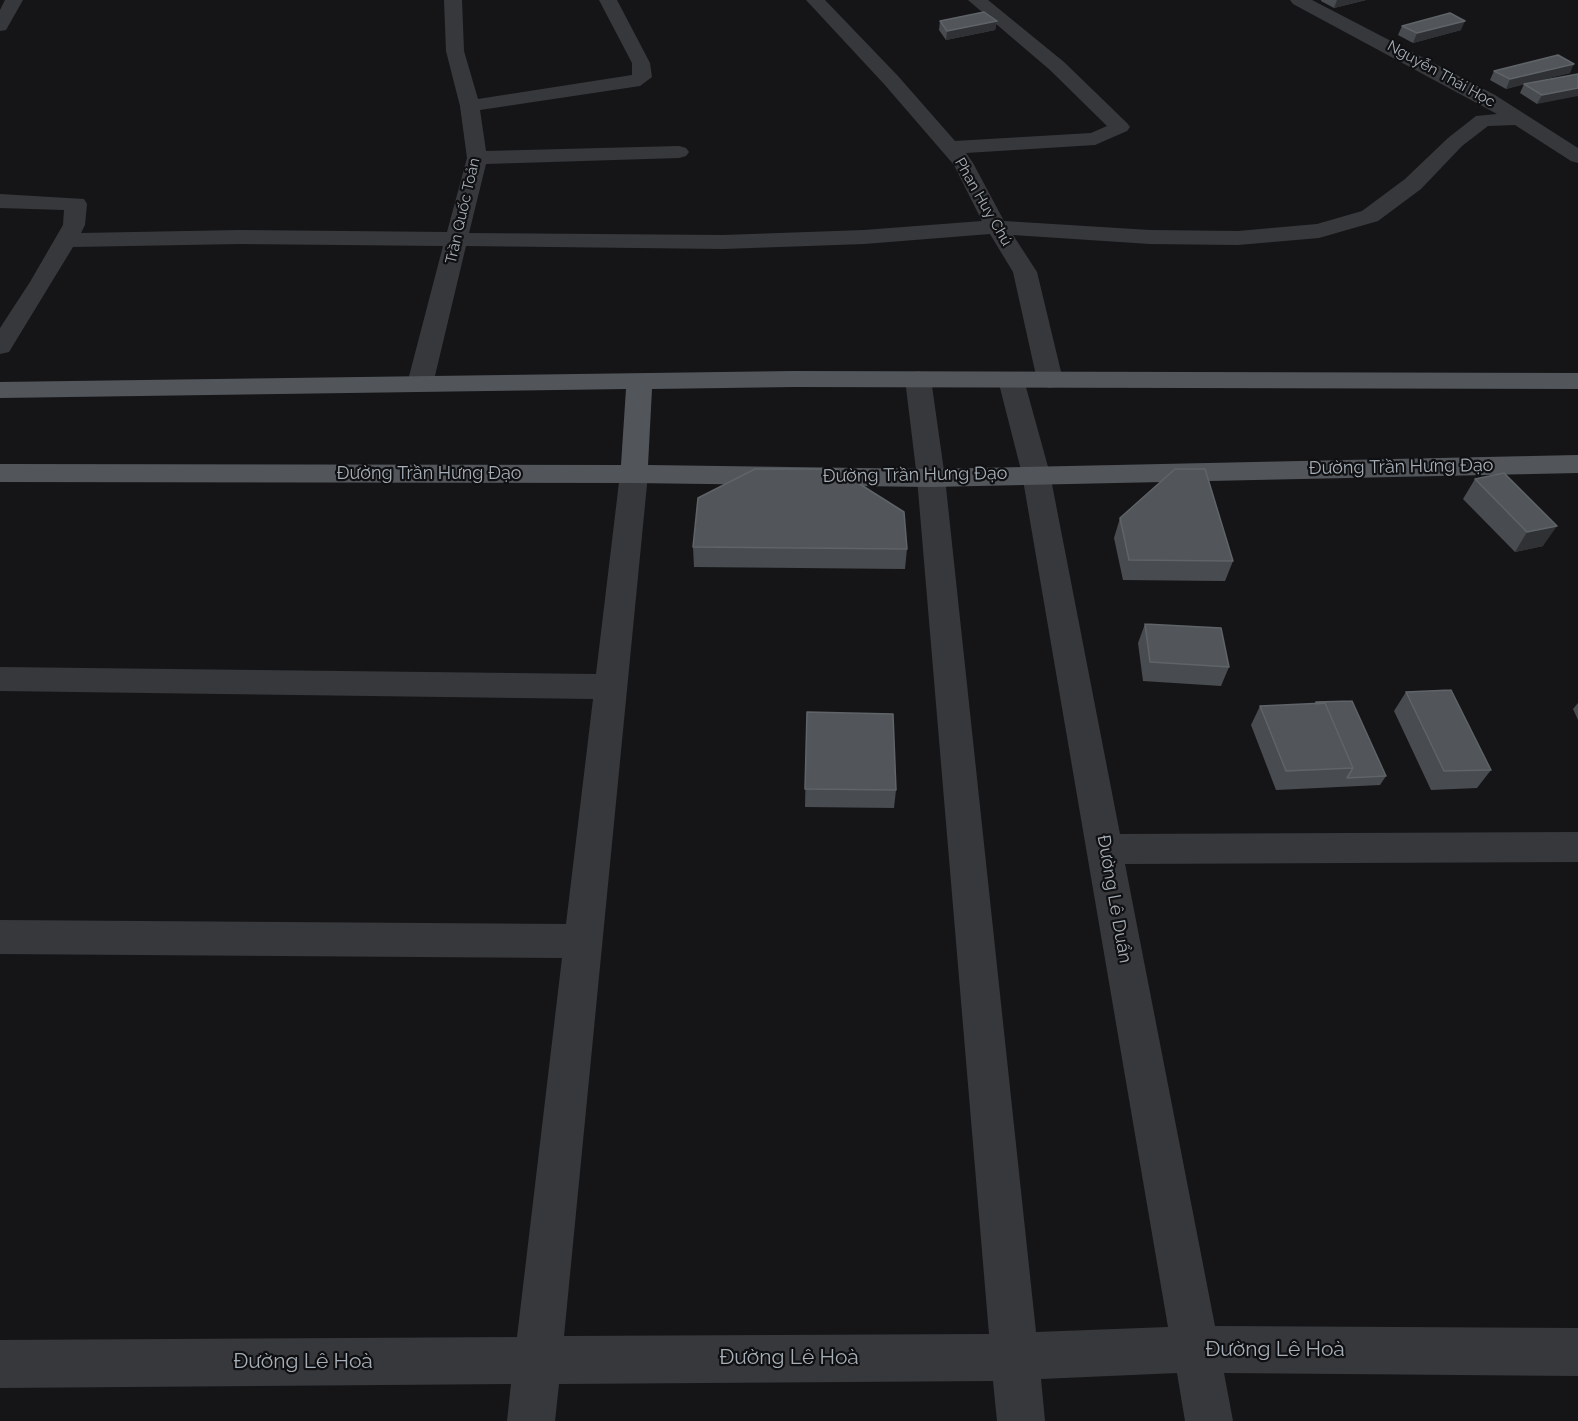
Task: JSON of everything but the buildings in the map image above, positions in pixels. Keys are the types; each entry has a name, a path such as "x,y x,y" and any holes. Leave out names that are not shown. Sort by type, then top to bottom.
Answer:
{"main road":[{"path":"0,390 918,379 1578,381"},
{"path":"634,474 639,381"},
{"name":"Đường Trần Hưng Đạo","path":"0,473 634,474 931,478 1578,464"}],"street":[{"path":"0,26 14,0"},
{"name":"Trần Quốc Toản","path":"420,384 477,158 470,106 455,51 453,0"},
{"path":"470,106 633,82 642,76 641,63 608,0"},
{"name":"Phan Huy Chú","path":"815,0 891,80 963,163 997,227 1025,272 1050,380"},
{"path":"950,148 1095,139 1120,127 1057,66 977,0"},
{"name":"Nguyễn Thái Học","path":"1299,0 1448,77 1578,157"},
{"path":"65,240 240,237 723,243 864,237 997,227 1161,237 1238,237 1318,231 1370,216 1413,184 1455,142 1483,120 1518,119"},
{"path":"1541,134 1578,145"},
{"path":"477,158 679,152"},
{"path":"0,201 76,204 74,225 42,282 0,347"},
{"path":"918,379 931,478 1021,1421"},
{"name":"Đường Lê Duẩn","path":"1011,380 1036,474 1209,1421"},
{"path":"531,1421 634,474"},
{"path":"0,679 612,687"},
{"path":"1105,849 1578,847"},
{"path":"0,937 584,940"},
{"name":"Đường Lê Hoà","path":"0,1364 1014,1357 1197,1350 1578,1352"}]}
